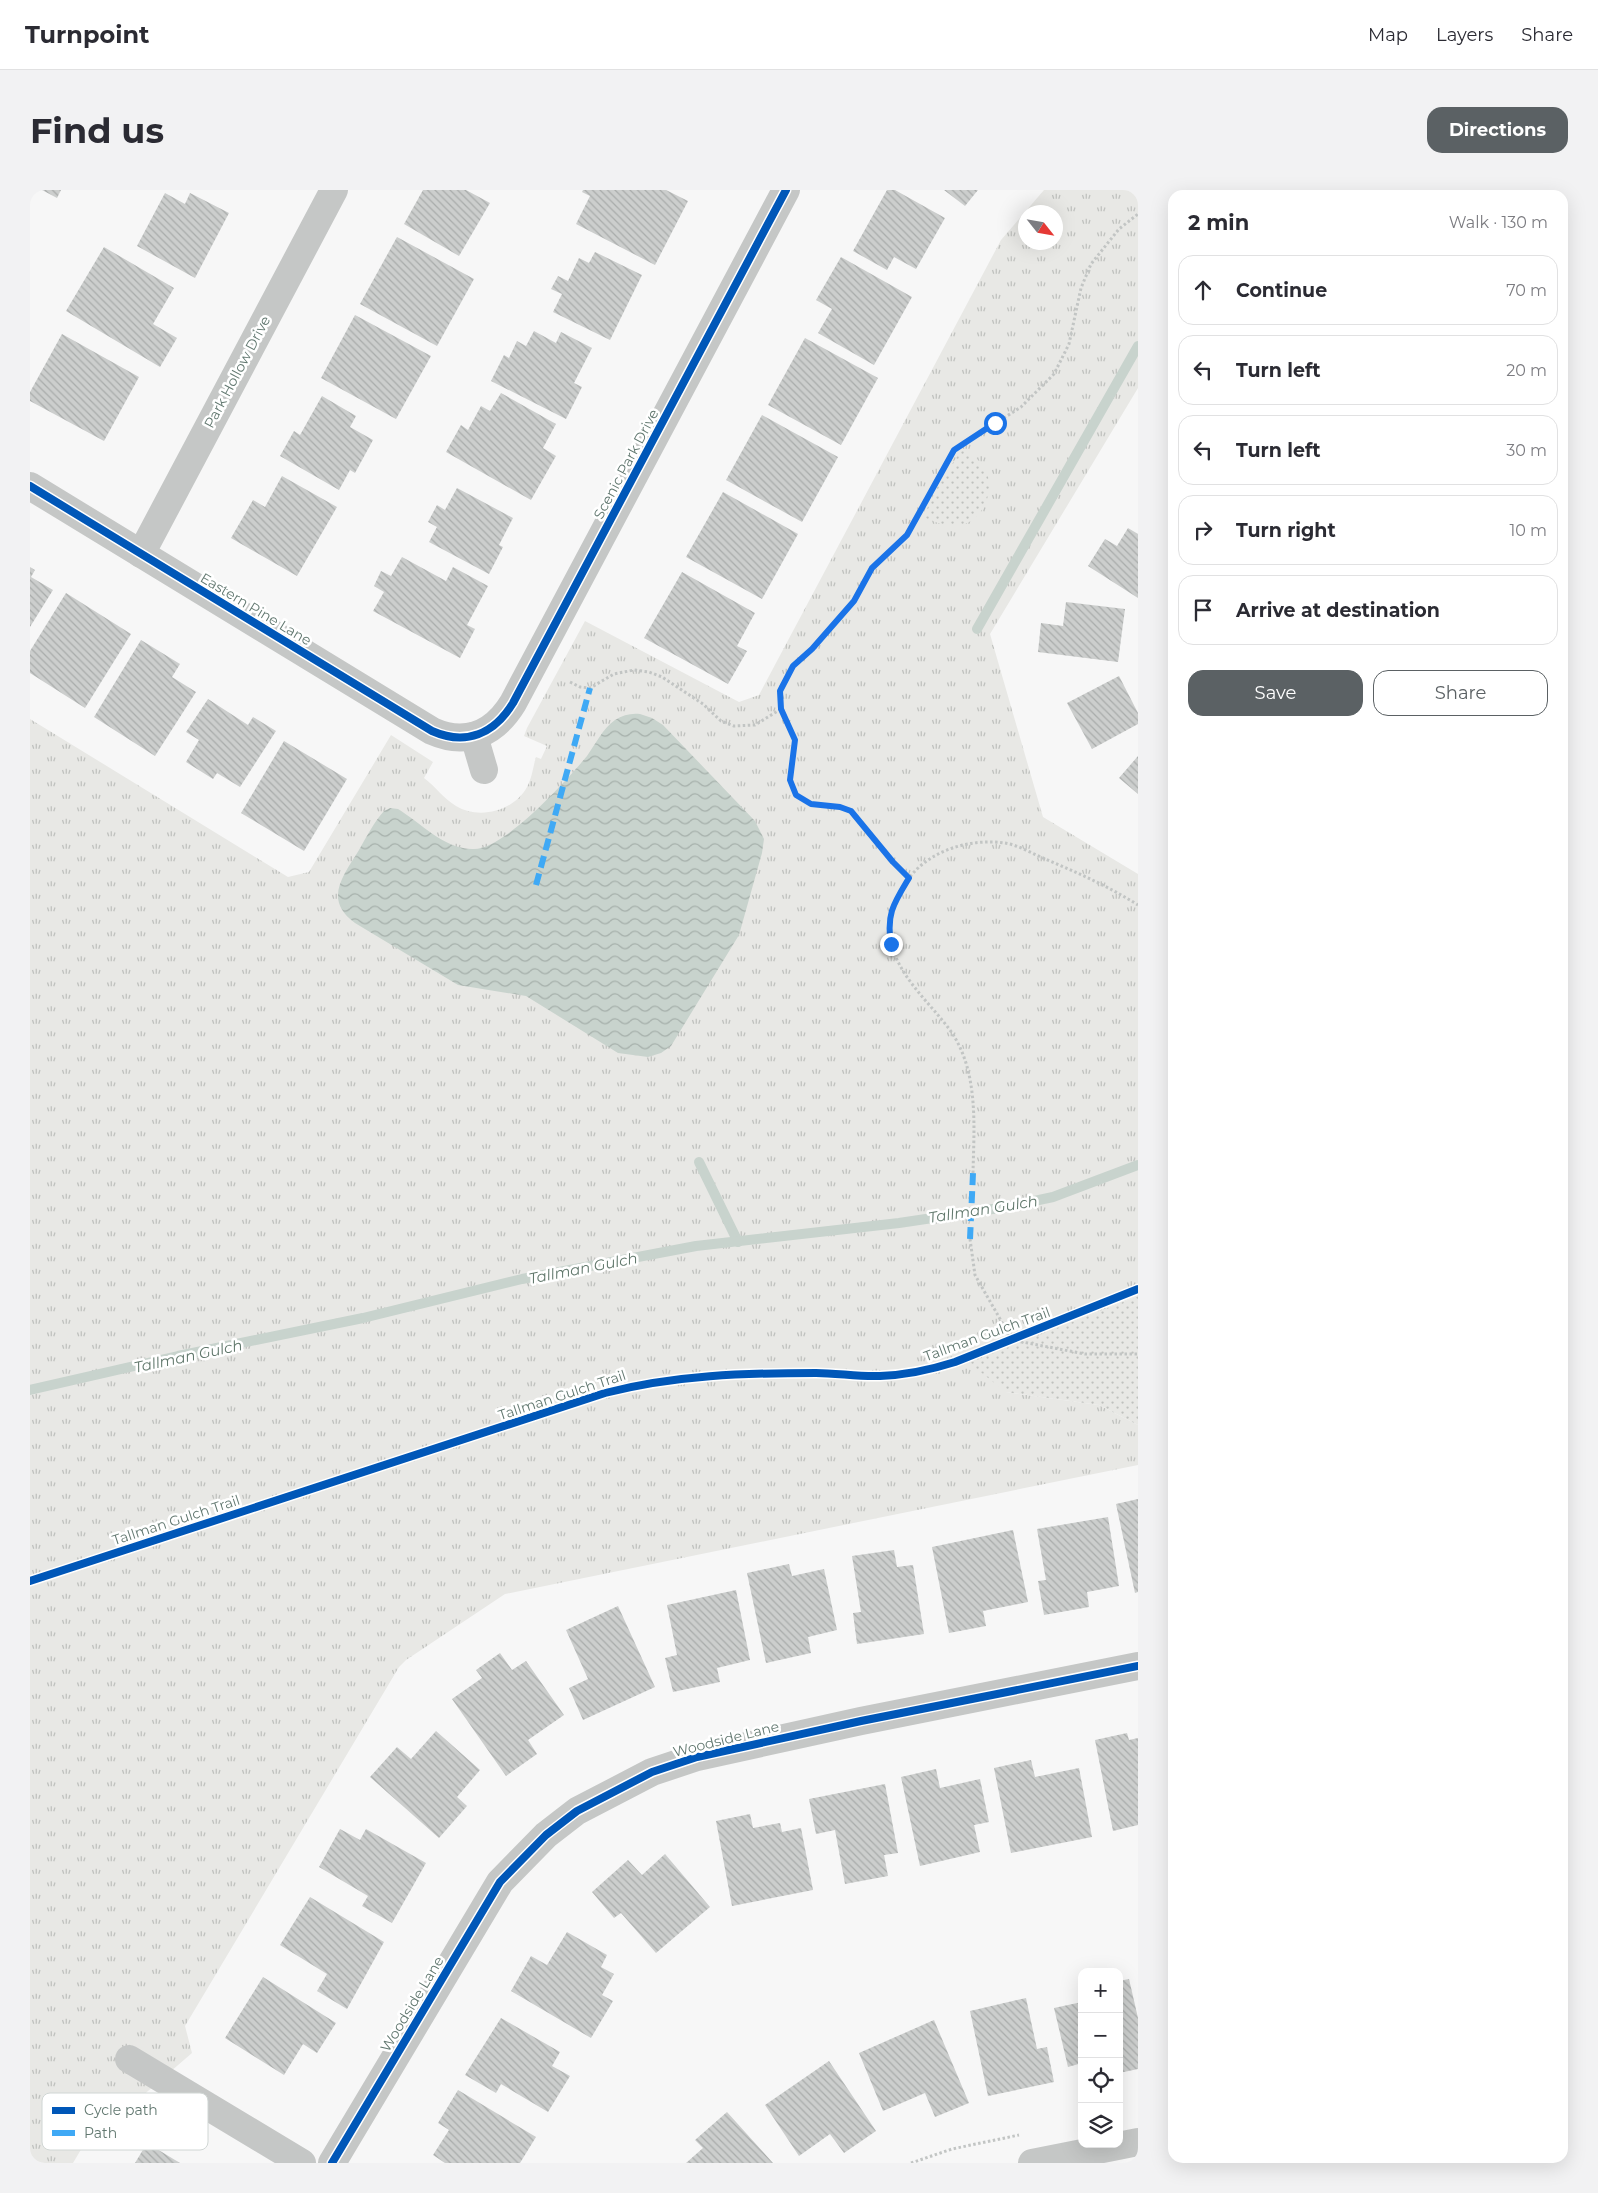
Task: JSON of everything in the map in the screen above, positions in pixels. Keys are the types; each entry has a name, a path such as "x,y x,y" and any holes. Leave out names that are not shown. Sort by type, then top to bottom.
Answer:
{"street":[{"name":"Park Hollow Drive","path":"141,554 334,190"},
{"name":"Scenic Park Drive","path":"474,736 496,725 513,703 786,190"},
{"name":"Eastern Pine Lane","path":"30,486 432,731 453,738 474,736"},
{"path":"474,736 484,770"},
{"name":"Woodside Lane","path":"332,2163 500,1882 546,1835 577,1811 646,1775 697,1757 861,1721 1138,1666"},
{"path":"129,2059 186,2093"},
{"path":"208,2106 302,2163"},
{"path":"1032,2163 1138,2142"}],"path":[{"path":"909,878 893,862 851,811 840,807 811,804 796,795 790,780 795,740 781,709 780,691 788,673 854,601 876,563 898,546 907,535 954,450 1021,407 1054,374 1069,344 1081,288 1091,264 1113,235 1138,214"},
{"path":"570,682 580,687 590,688 614,674 634,670 648,672 662,677 703,704 721,721 734,726 755,725 781,709"},
{"path":"973,1173 973,1098 960,1050 950,1031 904,973 891,944 888,926 892,907 909,878 941,852 961,845 981,842 1006,843 1080,874 1138,905"},
{"path":"970,1239 975,1275 984,1294 1012,1340 1085,1354 1138,1354"},
{"path":"911,2163 952,2149 1027,2133"}],"green space":[{"path":"1044,190 1138,190 1138,388 990,634 1043,817 1138,874 1138,1296 1073,1322 1006,1392 1099,1405 1138,1425 1138,1465 505,1594 406,1660 399,1667 185,2026 192,2053 146,2093 42,2093 42,2150 81,2150 73,2163 30,2163 30,719 288,877 309,872 391,735 433,762 424,778 456,806 465,810 485,812 495,811 514,802 527,787 536,757 541,759 547,746 524,736 527,728 585,621 739,702 759,695 1001,240 1018,220 1018,250 1063,250 1063,205 1031,205"},
{"path":"962,449 980,462 988,476 989,486 985,505 972,520 954,526 938,523 923,517 939,484"},
{"path":"1138,1296 1138,1425 1099,1405 1006,1392 969,1363"}],"water":[{"path":"640,714 652,718 663,725 755,821 764,839 762,853 739,935 671,1046 661,1053 648,1057 618,1053 526,996 458,985 355,923 345,914 340,906 338,897 342,878 384,811 390,808 398,809 434,835 453,845 474,849 487,846 502,838 535,812 587,756 611,723 624,716"}],"building":[{"path":"42,190 61,190 57,198"},
{"path":"423,190 466,190 490,203 459,256 404,224"},
{"path":"583,190 666,190 688,201 655,265 576,224 590,196 582,192"},
{"path":"887,190 895,190 945,218 916,269 894,257 887,270 853,251"},
{"path":"944,190 978,190 965,206"},
{"path":"165,193 185,204 190,193 229,213 195,278 137,246"},
{"path":"397,237 474,279 437,346 360,304"},
{"path":"104,247 174,288 153,324 177,338 160,367 66,311"},
{"path":"595,252 642,275 610,340 553,312 562,294 551,289 558,276 568,281 579,258 589,263"},
{"path":"841,257 912,297 874,365 818,333 832,309 816,300"},
{"path":"355,315 431,356 396,419 321,378"},
{"path":"534,331 556,343 561,332 592,348 574,383 582,387 566,419 491,381 504,355 509,358 517,341 526,346"},
{"path":"62,334 139,377 104,441 30,401 30,392"},
{"path":"805,338 878,378 841,445 768,405"},
{"path":"501,393 556,424 543,448 556,456 531,500 446,452 461,425 468,430 481,406 490,411"},
{"path":"322,396 356,416 350,427 373,440 355,473 350,470 339,490 280,456 294,431 300,435"},
{"path":"762,415 838,457 802,522 726,480"},
{"path":"282,476 337,507 297,576 231,538 253,500 265,507"},
{"path":"457,488 513,518 499,545 503,547 489,574 429,542 437,527 428,522 437,505 445,510"},
{"path":"723,492 798,534 762,599 686,557"},
{"path":"1128,528 1138,534 1138,598 1088,566 1105,539 1117,546"},
{"path":"402,557 446,581 453,567 488,586 467,625 475,629 460,658 373,611 384,592 374,586 381,571 391,576"},
{"path":"30,567 35,570 31,577 53,590 30,627"},
{"path":"682,572 755,613 737,646 747,651 728,684 644,638"},
{"path":"66,593 131,634 85,708 30,673 30,651"},
{"path":"1066,602 1125,609 1118,662 1038,652 1041,623 1063,626"},
{"path":"141,640 180,664 172,677 196,692 155,756 94,717"},
{"path":"1119,676 1138,713 1138,724 1092,749 1067,703"},
{"path":"208,699 248,725 253,717 276,731 240,787 217,773 213,779 186,762 199,740 186,732"},
{"path":"284,741 347,779 304,851 241,813"},
{"path":"1138,756 1138,794 1119,778"},
{"path":"1138,1499 1138,1592 1135,1593 1116,1504"},
{"path":"1108,1517 1119,1586 1087,1592 1089,1607 1044,1615 1038,1581 1046,1580 1037,1529"},
{"path":"1013,1530 1028,1602 983,1611 986,1626 949,1633 932,1547"},
{"path":"894,1550 897,1567 913,1565 924,1634 857,1644 853,1613 861,1612 852,1556"},
{"path":"789,1564 792,1576 824,1569 837,1630 808,1637 811,1653 766,1663 747,1573"},
{"path":"736,1590 750,1660 717,1668 720,1682 673,1692 665,1658 677,1655 667,1605"},
{"path":"618,1606 655,1687 583,1720 569,1688 588,1679 566,1630"},
{"path":"500,1653 512,1670 526,1661 564,1715 528,1740 537,1754 506,1776 452,1699 482,1678 476,1670"},
{"path":"436,1731 480,1770 457,1797 467,1806 439,1838 370,1777 397,1747 411,1759"},
{"path":"1127,1733 1129,1740 1138,1738 1138,1825 1113,1831 1095,1740"},
{"path":"1031,1760 1035,1777 1079,1768 1092,1837 1011,1853 994,1768"},
{"path":"936,1769 940,1788 980,1779 989,1822 974,1825 980,1852 920,1866 901,1777"},
{"path":"885,1784 898,1853 884,1855 888,1876 845,1884 835,1830 816,1834 809,1799"},
{"path":"750,1814 753,1828 780,1823 782,1832 801,1828 813,1890 732,1906 716,1821"},
{"path":"340,1829 360,1840 366,1829 426,1863 392,1923 362,1906 368,1896 319,1867"},
{"path":"665,1854 710,1907 656,1953 621,1913 614,1918 592,1892 628,1860 642,1875"},
{"path":"310,1897 384,1942 347,2009 317,1991 327,1974 280,1945"},
{"path":"567,1932 607,1955 601,1967 614,1974 602,1995 613,2001 591,2038 511,1991 531,1956 547,1965"},
{"path":"263,1977 336,2023 317,2053 303,2044 284,2075 225,2038"},
{"path":"1129,1979 1138,2018 1138,2069 1123,2072 1123,2013 1123,1980"},
{"path":"1026,1998 1037,2049 1047,2047 1054,2082 988,2096 970,2011"},
{"path":"1078,2003 1078,2064 1068,2067 1054,2008"},
{"path":"501,2018 560,2052 552,2066 570,2076 548,2112 501,2084 496,2093 465,2075"},
{"path":"934,2020 969,2103 935,2117 925,2093 883,2111 859,2053"},
{"path":"829,2061 876,2131 844,2153 830,2134 799,2156 765,2105"},
{"path":"458,2090 536,2137 520,2163 445,2163 433,2155 449,2130 438,2123"},
{"path":"727,2112 773,2163 686,2163 703,2148 695,2140"},
{"path":"143,2150 159,2150 180,2163 135,2163"}],"waterway":[{"path":"977,629 1138,346"},
{"path":"699,1162 738,1242"},
{"name":"Tallman Gulch","path":"30,1390 178,1356 363,1318 522,1279 696,1246 899,1223 1006,1207 1053,1197 1138,1165"}],"marked path":[{"path":"536,885 590,688"},
{"path":"970,1239 973,1173"}],"cycle path":[{"path":"30,486 432,731 456,737 468,737 478,734 497,723 513,703 786,190"},
{"name":"Tallman Gulch Trail","path":"30,1581 605,1393 657,1382 710,1376 816,1373 880,1376 918,1372 955,1362 1138,1289"},
{"path":"332,2163 500,1882 546,1835 577,1811 652,1772 697,1757 861,1721 1138,1666"}],"route":[{"path":"891,944 888,926 892,907 909,878 899,869 851,811 840,807 811,804 796,795 790,780 795,740 781,709 780,691 793,666 812,649 854,601 872,568 881,558 898,546 907,535 954,450 995,423"}]}
